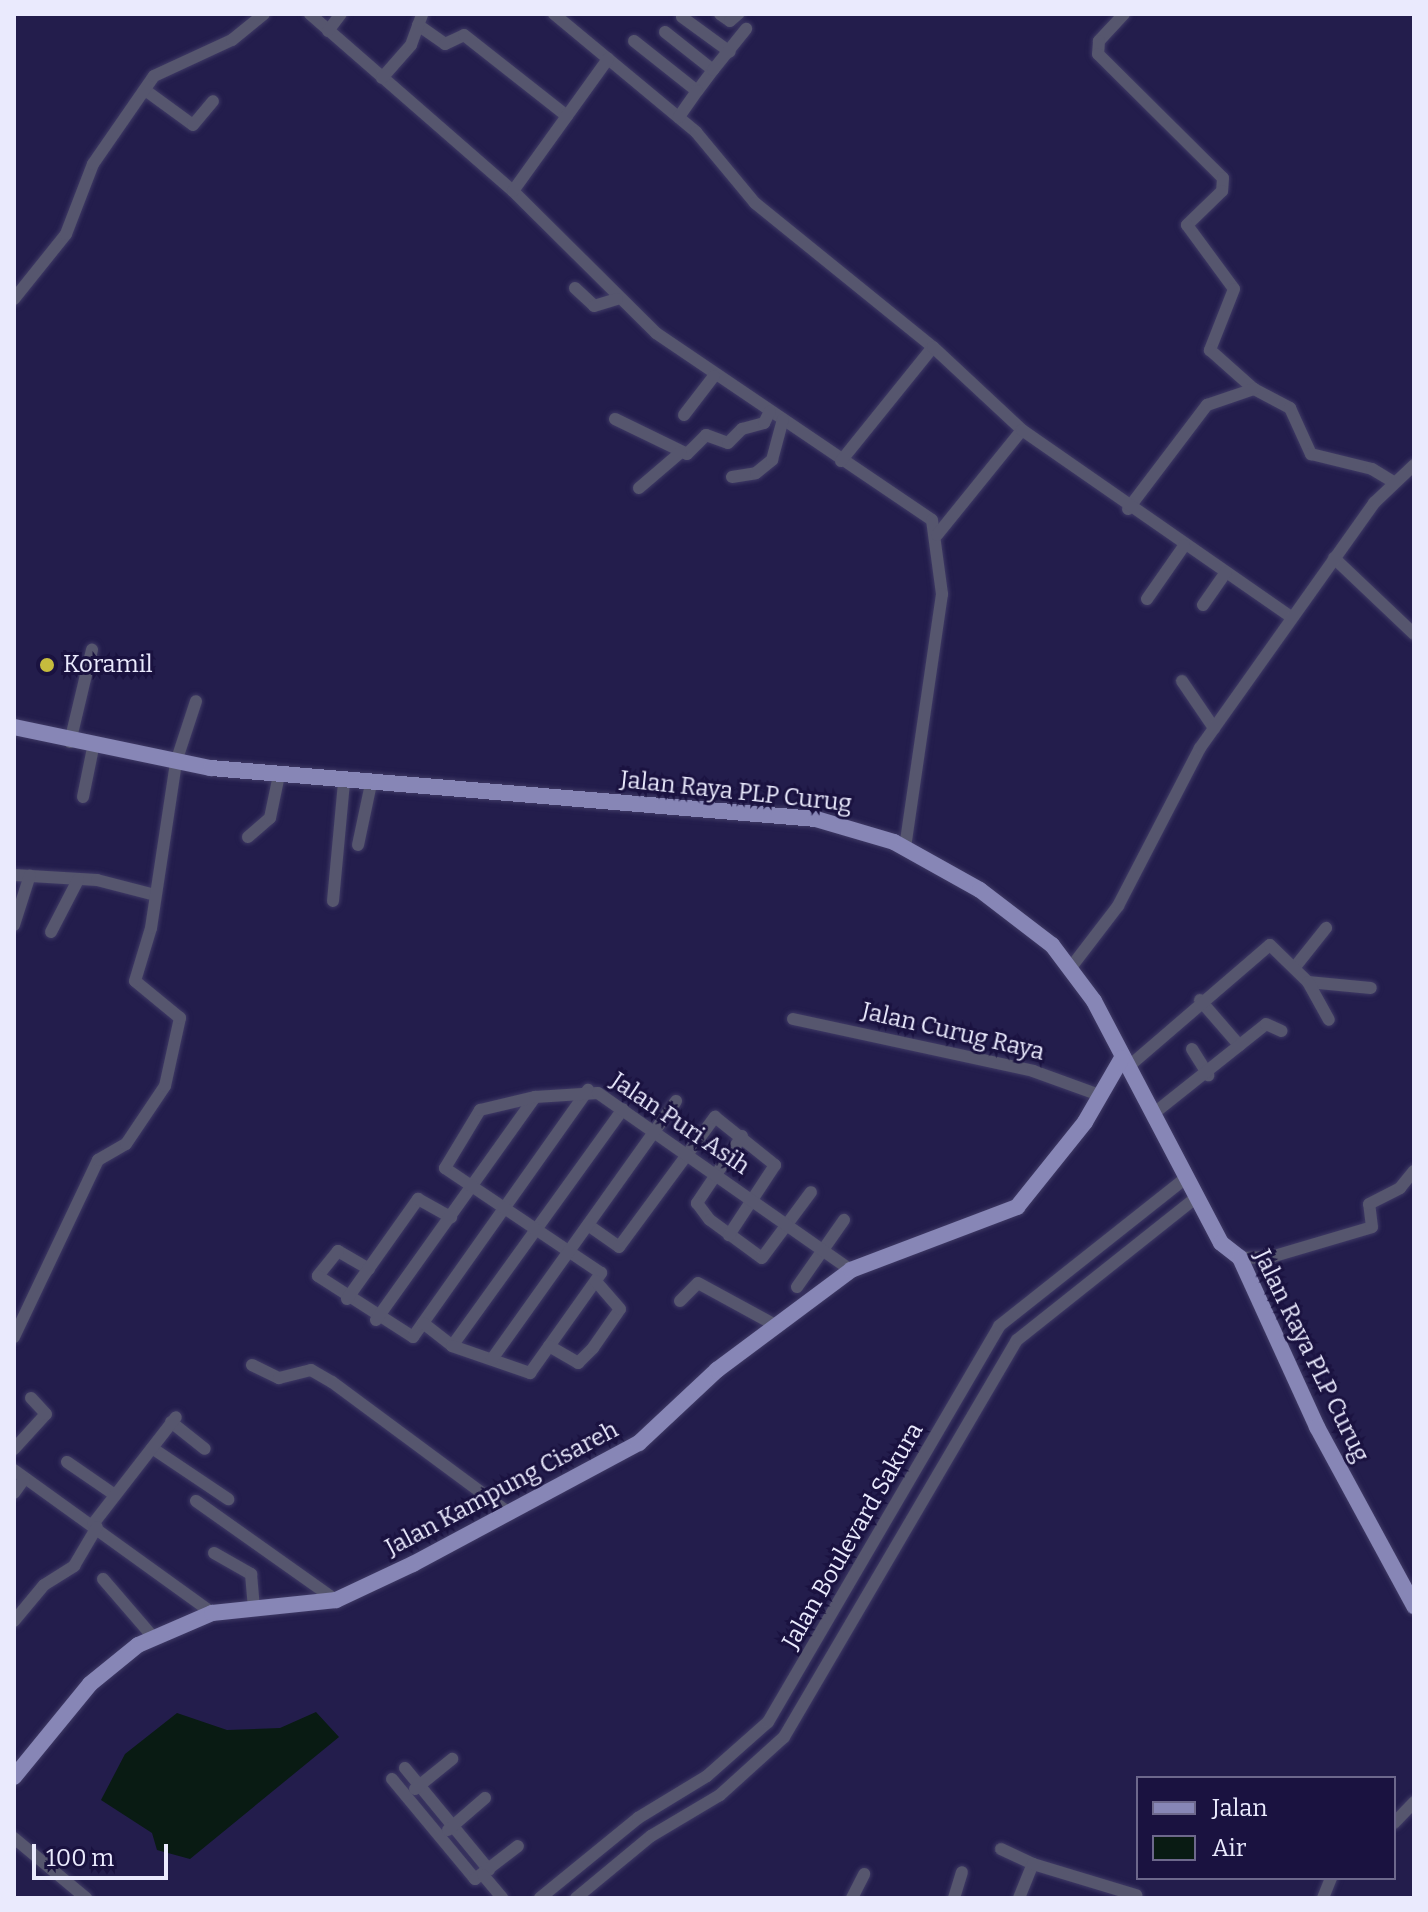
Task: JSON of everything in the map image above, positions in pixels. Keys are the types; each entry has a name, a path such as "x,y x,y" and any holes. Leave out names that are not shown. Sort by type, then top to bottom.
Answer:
{"main road":[{"name":"Jalan Raya PLP Curug","path":"14,727 93,748 279,775 816,819 905,847 1008,910 1072,966 1221,1243 1240,1258 1317,1427 1414,1606"},
{"name":"Jalan Kampung Cisareh","path":"14,1777 104,1670 154,1638 212,1613 336,1600 639,1443 775,1325 851,1270 1017,1207 1125,1063"}],"street":[{"path":"14,299 66,234 93,164 145,90 169,64 232,40 264,14"},
{"path":"310,14 513,191 617,299 714,376 924,513 937,535 939,634 905,847"},
{"path":"328,31 341,14"},
{"path":"554,14 679,117 755,203 933,347 1022,430 1128,509 1291,617"},
{"path":"702,14 687,21 730,52"},
{"path":"720,14 729,21 738,14"},
{"path":"1124,14 1099,41 1098,54 1223,178 1222,191 1187,225 1234,289 1210,350 1254,389 1290,408 1311,454 1372,469 1392,481"},
{"path":"382,78 418,18 445,44 467,37 567,116"},
{"path":"679,117 746,29"},
{"path":"665,32 713,70"},
{"path":"634,41 697,91"},
{"path":"513,191 608,59"},
{"path":"145,90 193,125 213,101"},
{"path":"575,288 594,306 617,299"},
{"path":"841,461 933,347"},
{"path":"684,415 714,376"},
{"path":"1128,509 1207,405 1254,389"},
{"path":"639,488 706,435 728,443 744,428 764,423 770,411"},
{"path":"615,419 681,452"},
{"path":"732,477 756,473 772,460 783,419"},
{"path":"937,535 1022,430"},
{"path":"1072,966 1118,906 1214,728 1291,617 1392,481 1414,465"},
{"path":"1147,599 1184,546"},
{"path":"1334,558 1414,634"},
{"path":"1203,605 1226,572"},
{"path":"70,742 92,650"},
{"path":"1182,681 1214,728"},
{"path":"14,1337 93,1169 126,1144 165,1086 180,1018 135,981 155,895 176,762 196,701"},
{"path":"83,797 93,748"},
{"path":"248,837 270,818 279,775"},
{"path":"333,901 344,782"},
{"path":"358,845 371,784"},
{"path":"14,875 78,880 155,895"},
{"path":"15,920 30,875"},
{"path":"51,932 78,880"},
{"path":"1295,967 1326,928"},
{"path":"1125,1063 1200,1000 1225,990 1270,945 1308,982 1329,1020"},
{"path":"1308,982 1371,988"},
{"path":"1200,1000 1239,1045"},
{"name":"Jalan Curug Raya","path":"793,1019 1033,1071 1102,1096"},
{"path":"1153,1114 1208,1075 1266,1024 1282,1031"},
{"path":"1192,1049 1208,1075"},
{"path":"369,1269 338,1251 319,1273 376,1320 410,1338 588,1090"},
{"name":"Jalan Puri Asih","path":"599,1277 444,1165 480,1110 535,1097 588,1090 623,1109 718,1174 851,1270"},
{"path":"376,1320 535,1097"},
{"path":"492,1359 676,1101"},
{"path":"452,1346 623,1109"},
{"path":"588,1225 619,1247 711,1118 774,1159 729,1235"},
{"path":"742,1136 696,1207 729,1235 762,1258 811,1192"},
{"path":"1240,1258 1271,1257 1372,1227 1369,1204 1400,1188 1414,1171"},
{"name":"Jalan Boulevard Sakura","path":"540,1898 612,1839 707,1776 768,1722 999,1326 1186,1178"},
{"name":"Jalan Boulevard Sakura","path":"576,1898 627,1855 720,1795 784,1737 1017,1340 1197,1197"},
{"path":"347,1299 418,1199 451,1217"},
{"path":"797,1287 844,1220"},
{"path":"423,1323 452,1346 530,1373 549,1346 599,1277 620,1309 593,1348 578,1363 549,1346"},
{"path":"680,1301 698,1283 775,1325"},
{"path":"252,1365 279,1378 311,1370 332,1382 508,1512"},
{"path":"14,1449 46,1414 31,1398"},
{"path":"14,1621 44,1585 74,1566 115,1495 174,1420 205,1449"},
{"path":"152,1448 228,1499"},
{"path":"67,1462 115,1495"},
{"path":"915,1471 934,1483"},
{"path":"14,1493 19,1475 95,1525 212,1613"},
{"path":"196,1501 336,1600"},
{"path":"214,1553 251,1574 254,1607"},
{"path":"103,1579 154,1638"},
{"path":"407,1797 452,1759"},
{"path":"405,1768 452,1826 502,1898"},
{"path":"392,1779 473,1878 486,1872 518,1846"},
{"path":"440,1837 485,1798"},
{"path":"1396,1821 1414,1802"},
{"path":"14,1838 86,1898"},
{"path":"612,1839 627,1855"},
{"path":"1001,1849 1033,1864 1139,1897"},
{"path":"1019,1898 1033,1864"},
{"path":"952,1897 962,1872"},
{"path":"852,1898 864,1874"}],"water":[{"path":"316,1712 339,1737 190,1859 157,1850 152,1833 101,1800 125,1754 177,1713 227,1730 280,1728"}],"place":[{"name":"Koramil","path":"47,665"}]}
